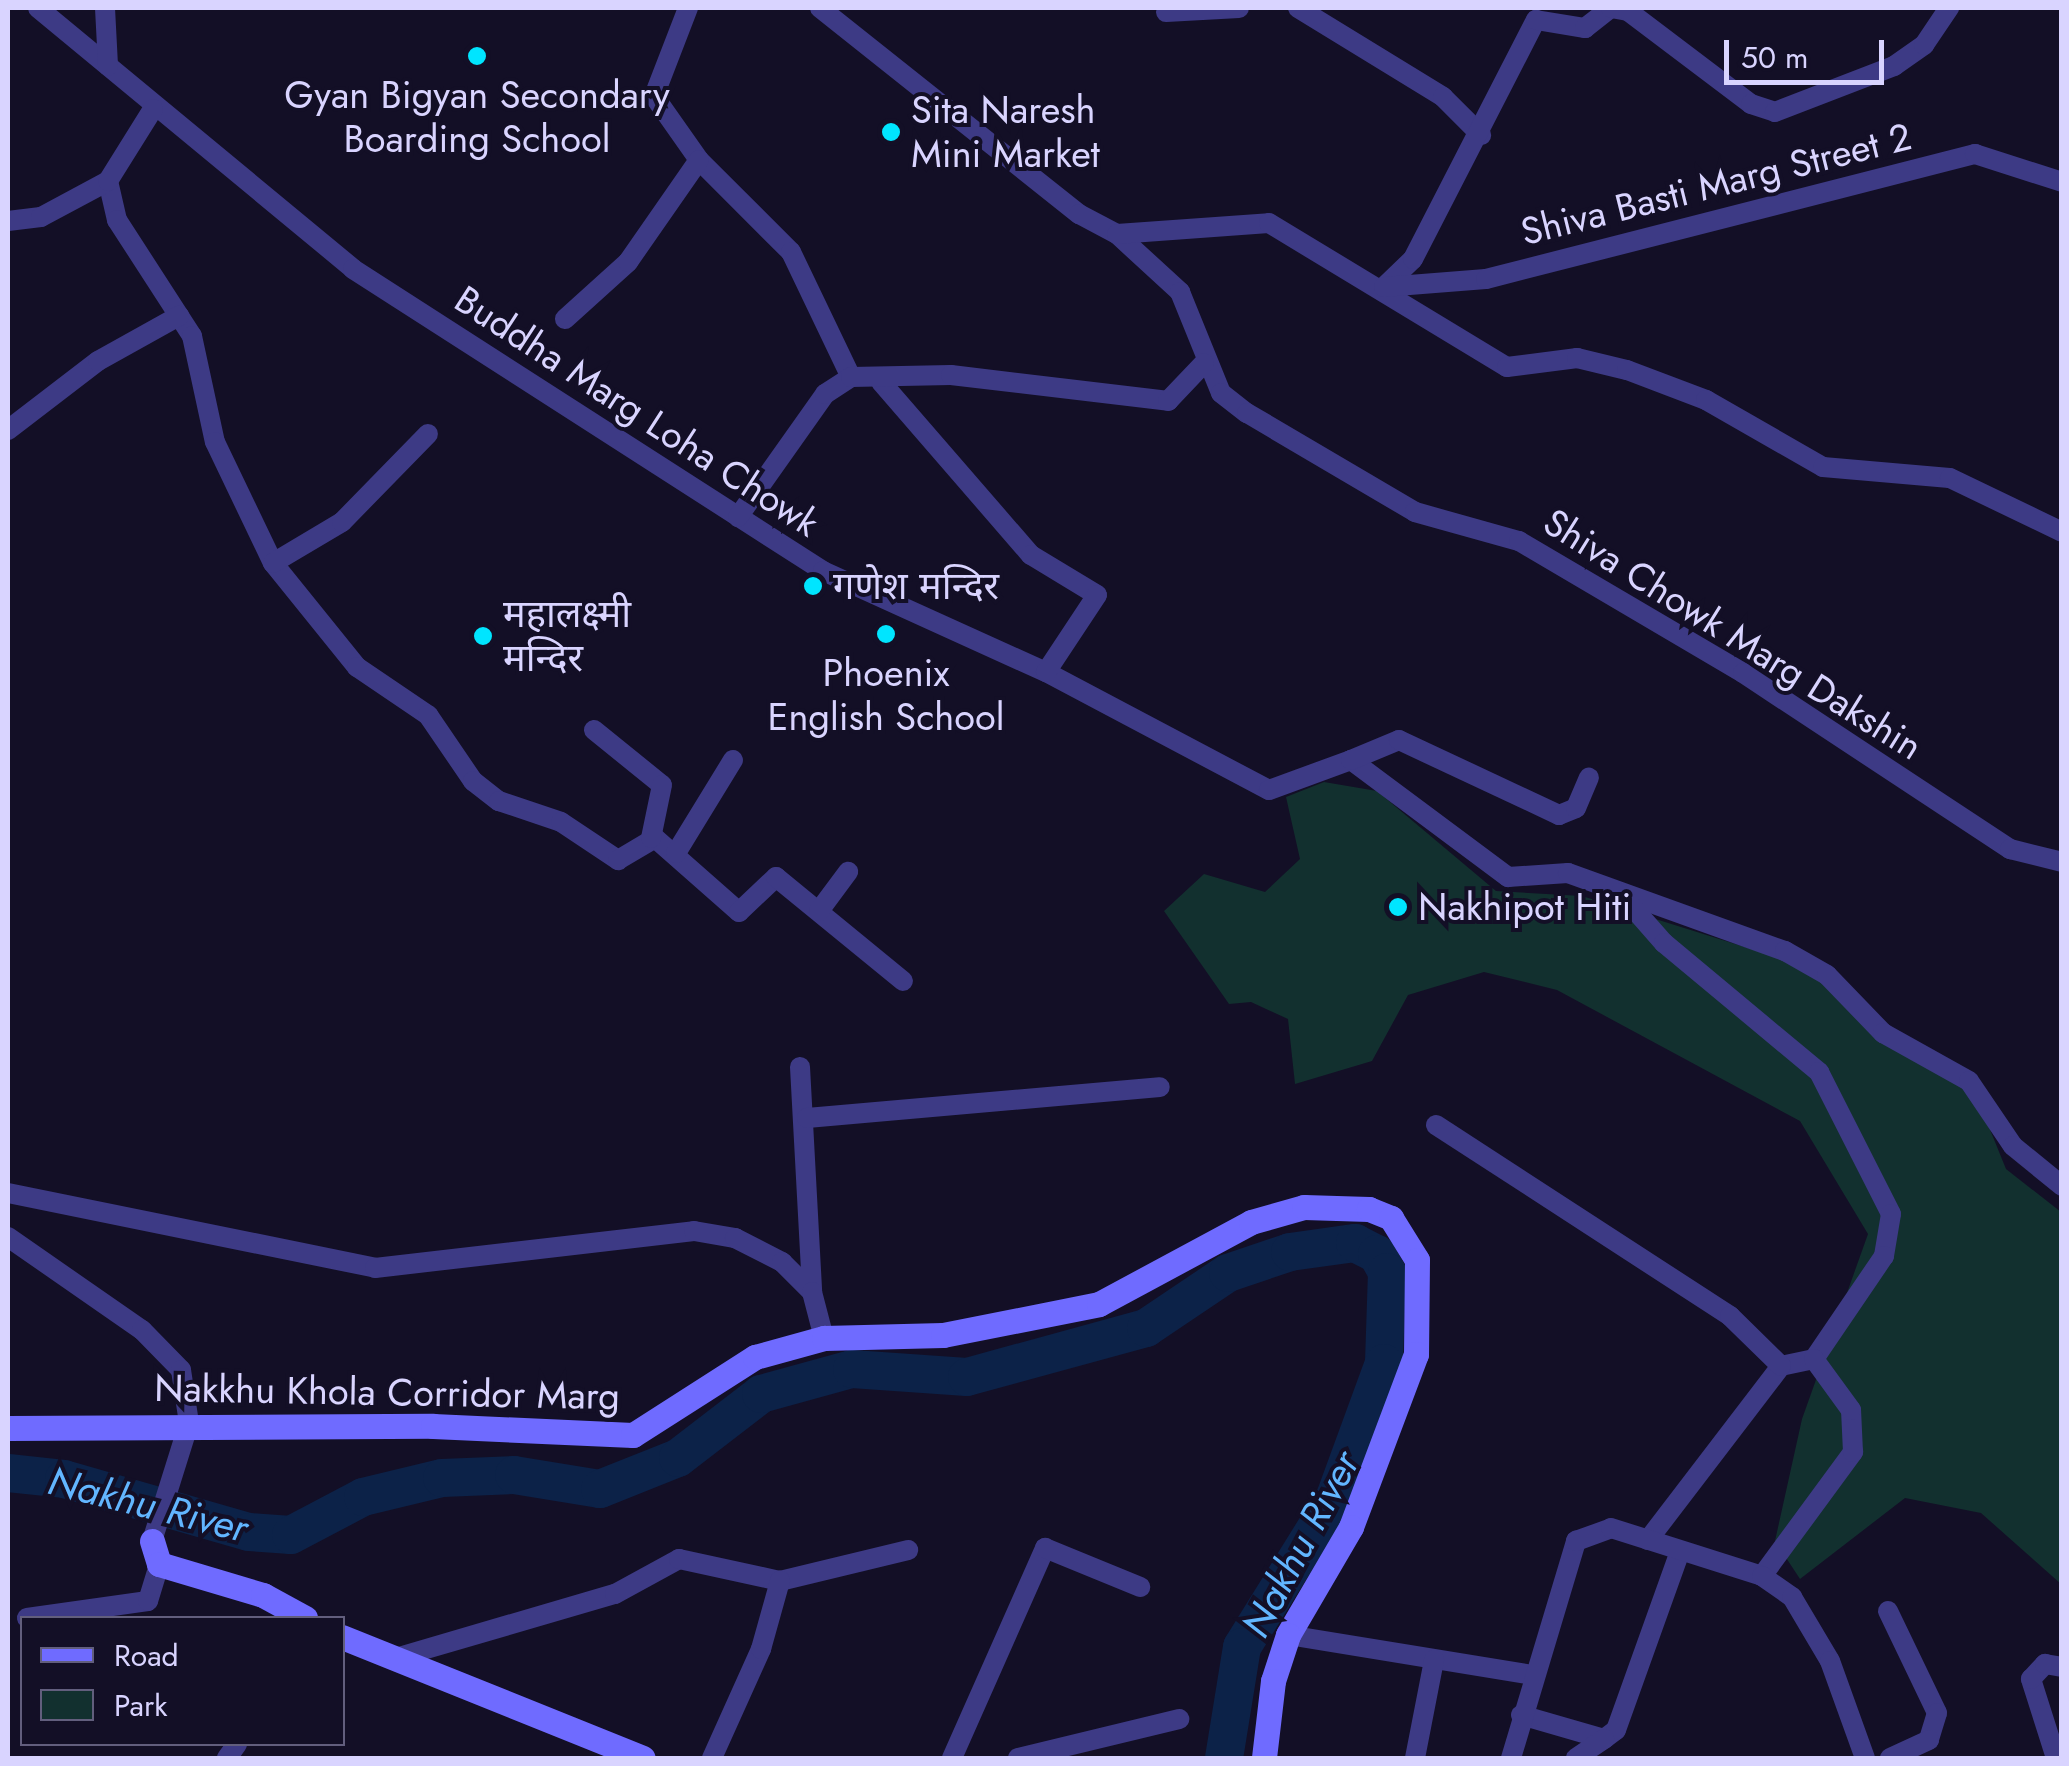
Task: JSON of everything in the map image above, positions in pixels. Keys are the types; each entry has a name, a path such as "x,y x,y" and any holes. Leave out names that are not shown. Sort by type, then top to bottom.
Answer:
{"street":[{"name":"Buddha Marg Loha Chowk","path":"38,8 108,66 152,109 353,269 823,572 1046,672 1268,790 1399,740 1559,816 1576,808 1590,778"},
{"path":"105,8 108,66"},
{"path":"688,8 654,96 699,160 791,252 851,377"},
{"name":"Shiva Chowk Marg Dakshin","path":"820,8 1079,214 1116,234 1180,292 1204,363 1234,403 1414,512 1519,541 1743,673 2010,849 2062,862"},
{"path":"1166,12 1238,8"},
{"path":"1298,8 1443,97 1480,134"},
{"path":"1384,287 1413,259 1536,20 1585,28 1612,8 1628,11 1751,104 1775,112 1894,66 1924,45 1949,8"},
{"path":"8,221 41,217 108,181 152,109"},
{"name":"Shiva Basti Marg Street 2","path":"1384,287 1486,279 1975,154 2062,182"},
{"path":"565,319 628,262 699,160"},
{"path":"108,181 117,220 192,336 215,442 273,563 358,667 428,715 473,781 499,801 561,822 614,859 651,838 662,785 594,730"},
{"path":"1116,234 1268,223 1384,287 1507,366 1577,358 1627,370 1706,400 1823,467 1950,478 2060,529"},
{"path":"8,430 98,361 179,316"},
{"path":"738,517 825,394 851,377 881,382 951,375 1168,401 1204,363"},
{"path":"881,382 1031,555 1097,595 1046,672"},
{"path":"273,563 342,522 428,434"},
{"path":"676,853 733,760"},
{"path":"1351,760 1508,876 1568,873 1785,950 1827,975 1882,1033 1969,1081 2013,1146 2062,1186"},
{"path":"651,838 676,853 739,912 773,876 903,981"},
{"path":"819,911 848,872"},
{"path":"1617,890 1664,943 1819,1072 1891,1214 1884,1256 1814,1359 1781,1366 1648,1540"},
{"path":"800,1067 807,1118 812,1292 824,1338"},
{"path":"807,1118 1160,1087"},
{"path":"1436,1126 1730,1316 1781,1366"},
{"path":"8,1194 375,1268 694,1231 734,1238 782,1262 812,1292"},
{"name":"Nakkhu Khola Corridor Marg","path":"8,1428 633,1436 755,1358 824,1338 943,1335 1099,1304 1202,1245 1304,1207 1343,1204 1391,1218 1417,1260 1416,1354 1377,1470 1288,1635 1272,1681 1264,1758"},
{"path":"8,1237 164,1348 181,1370 187,1433 156,1552 148,1601 46,1616"},
{"path":"1762,1576 1853,1452 1851,1410 1814,1359"},
{"path":"1511,1758 1532,1676 1576,1541 1611,1528 1762,1576 1804,1612 1865,1758"},
{"path":"952,1758 1045,1548 1140,1587"},
{"path":"392,1659 615,1594 678,1559 780,1581 908,1550"},
{"path":"1576,1758 1604,1739 1622,1715 1680,1551"},
{"path":"156,1552 268,1607 298,1616"},
{"path":"712,1758 761,1649 780,1581"},
{"path":"1888,1611 1937,1713 1929,1740 1890,1758"},
{"path":"1288,1635 1532,1676"},
{"path":"345,1637 644,1758"},
{"path":"1415,1758 1434,1660"},
{"path":"2056,1758 2031,1679 2045,1664 2062,1666"},
{"path":"1521,1715 1604,1739"},
{"path":"1018,1758 1179,1719"}],"green space":[{"path":"1324,782 1377,791 1496,891 1582,896 1809,967 1976,1095 2006,1169 2061,1212 2061,1584 1981,1513 1905,1498 1800,1579 1775,1541 1802,1419 1868,1234 1800,1121 1557,990 1484,972 1408,995 1372,1061 1295,1084 1288,1019 1251,1002 1229,1004 1164,911 1204,874 1265,892 1300,859 1286,797"}],"waterway":[{"name":"Nakhu River","path":"8,1473 64,1479 249,1532 291,1535 363,1497 442,1478 514,1475 600,1489 678,1458 761,1394 852,1369 967,1377 1146,1328 1228,1273 1290,1252 1355,1243 1377,1254 1387,1272 1384,1363 1335,1497 1242,1647 1224,1758"}],"place":[{"name":"Gyan Bigyan Secondary Boarding School","path":"477,56"},
{"name":"Sita Naresh Mini Market","path":"891,132"},
{"name":"गणेश मन्दिर","path":"813,586"},
{"name":"Phoenix English School","path":"886,634"},
{"name":"महालक्ष्मी मन्दिर","path":"483,636"},
{"name":"Nakhipot Hiti","path":"1398,907"}]}
